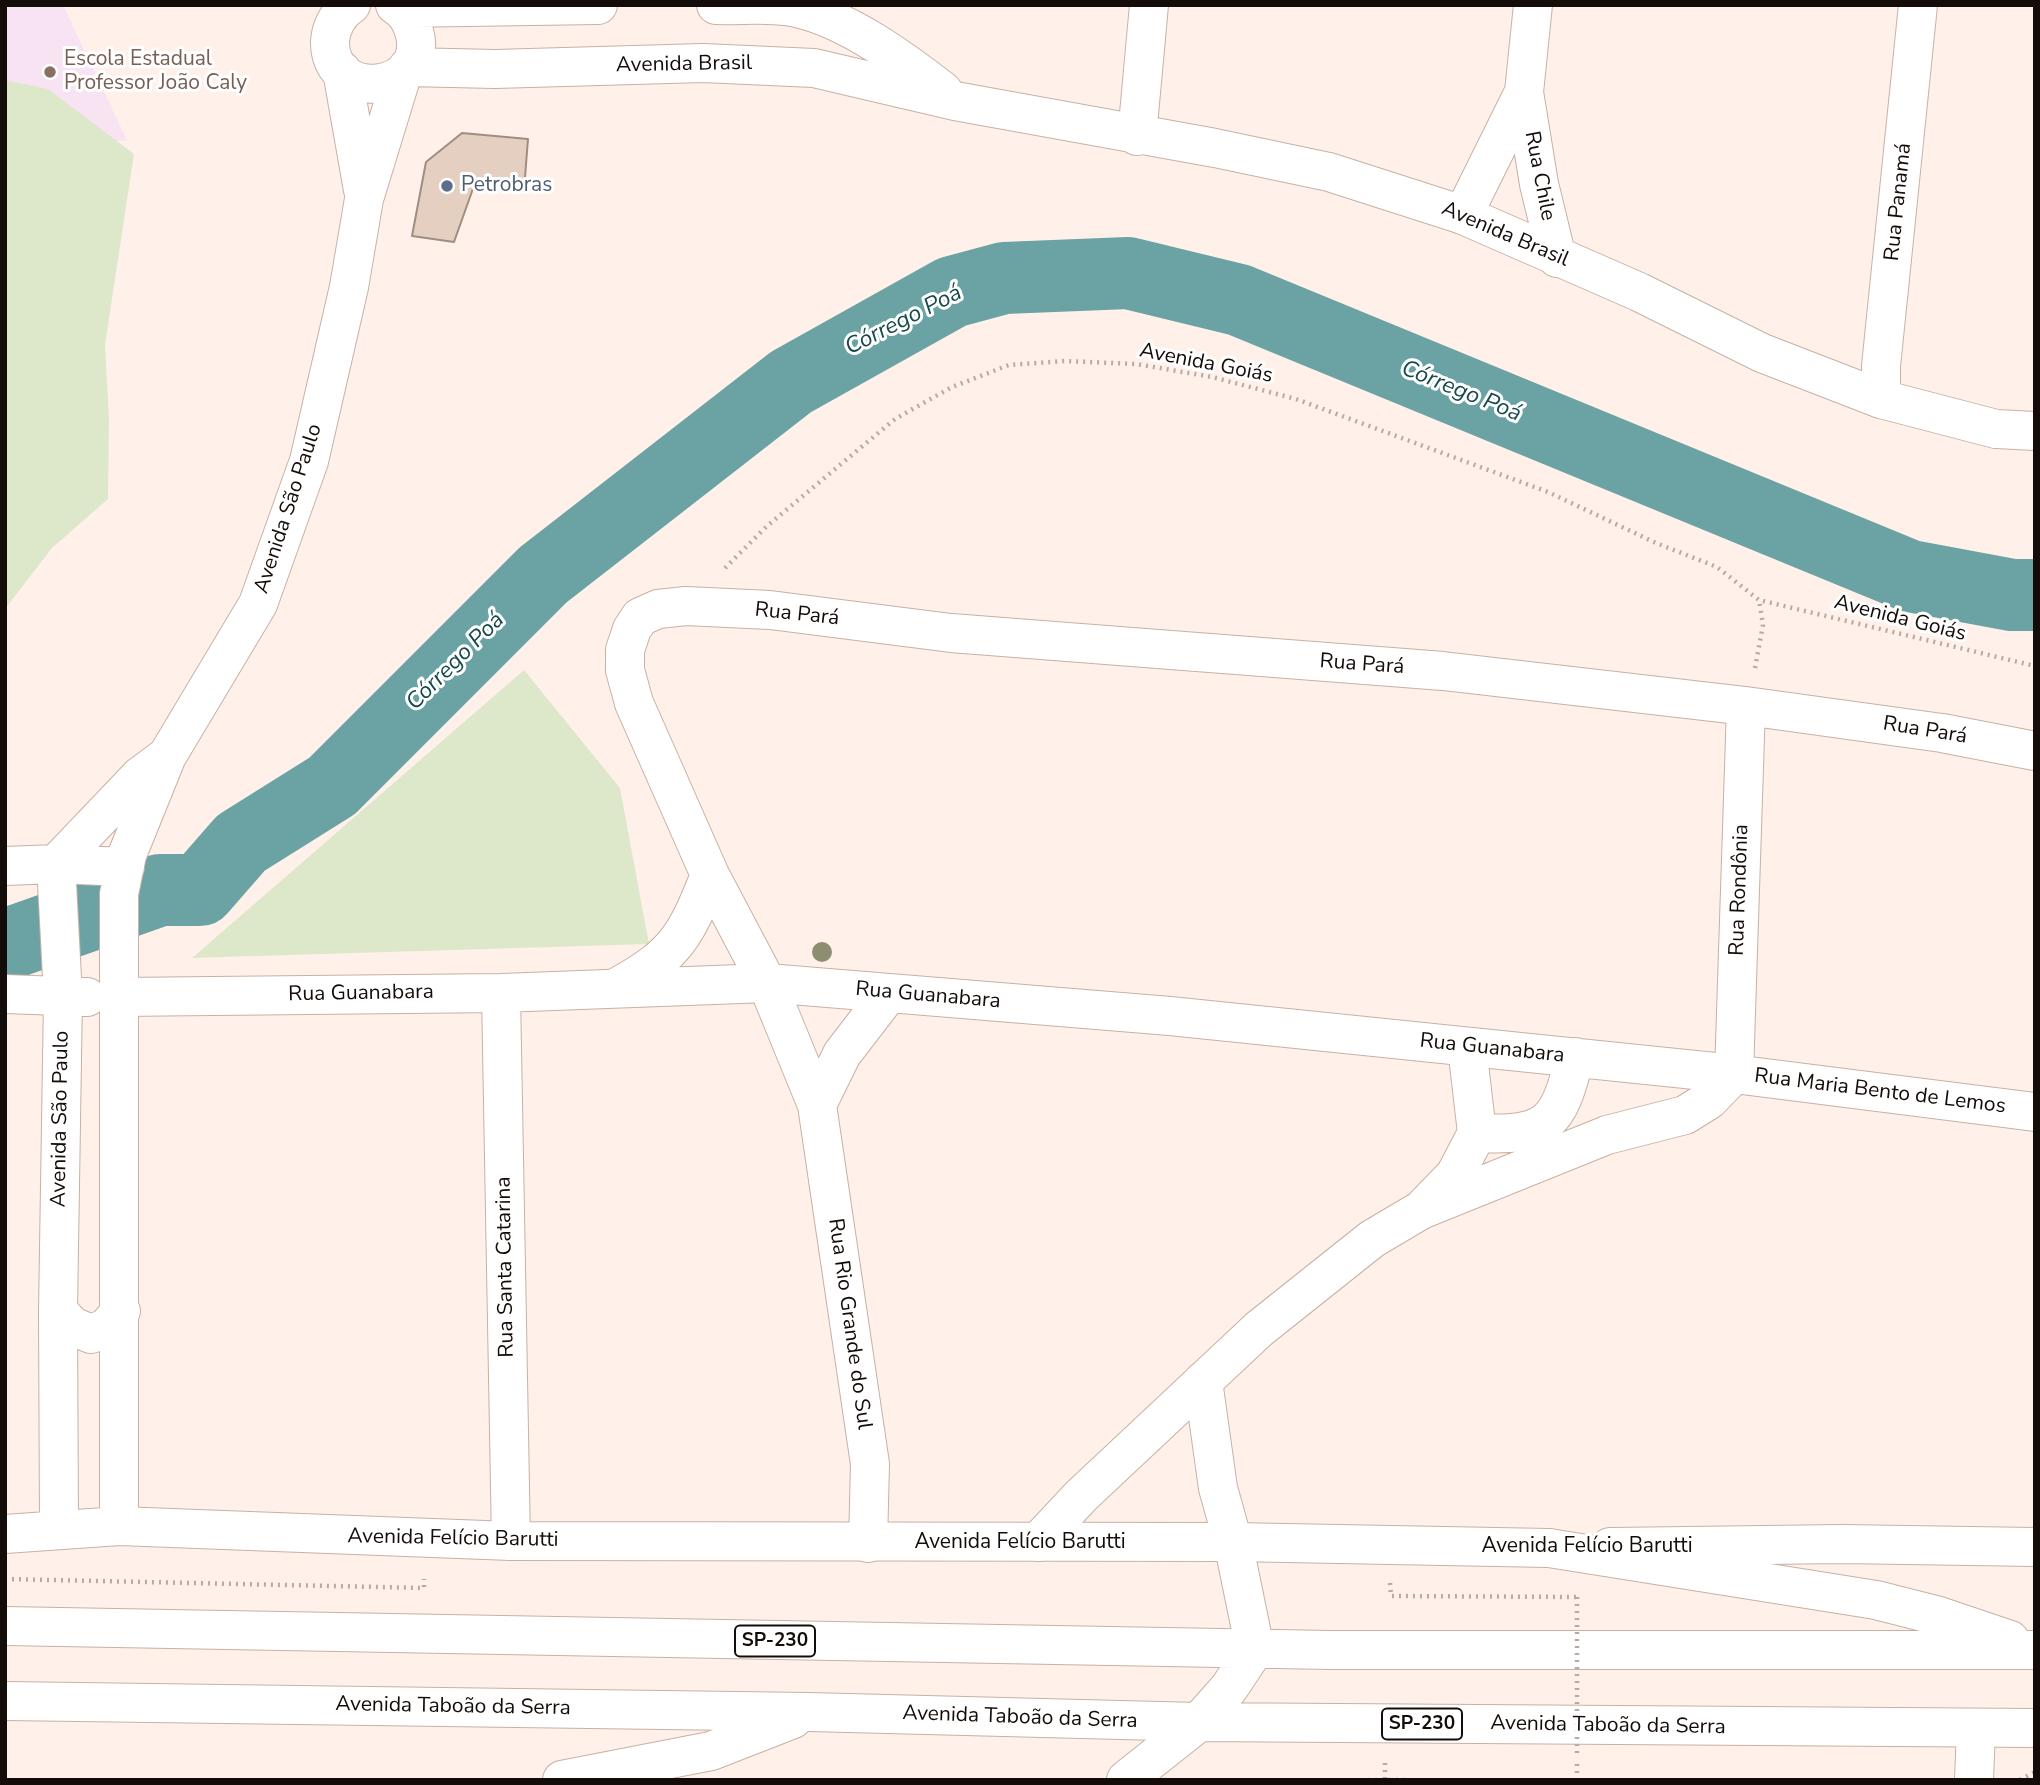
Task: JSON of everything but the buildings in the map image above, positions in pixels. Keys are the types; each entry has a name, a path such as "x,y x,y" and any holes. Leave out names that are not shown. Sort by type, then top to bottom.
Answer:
{"main road":[{"path":"398,6 598,5"},
{"name":"Avenida Brasil","path":"716,5 813,9 872,41 955,101"},
{"path":"1137,135 1149,5"},
{"name":"Rua Chile","path":"1533,5 1524,92 1539,184 1557,258"},
{"name":"Rua Panamá","path":"1881,399 1881,366 1918,5"},
{"name":"Avenida São Paulo","path":"119,1526 121,1311 118,881 167,756 258,604 309,461 346,301 364,199 405,71 415,53 416,37 411,21 398,6"},
{"path":"778,64 804,36 813,9"},
{"name":"Avenida São Paulo","path":"336,14 330,46 342,71 364,199"},
{"name":"Avenida Brasil","path":"342,71 365,84 391,81 405,71 703,63 778,64 814,68 955,101 1215,148 1329,172 1463,215 1639,292 1762,353 1881,399 1996,429 2035,431"},
{"name":"Rua Chile","path":"1463,215 1524,92"},
{"name":"Rua Pará","path":"687,606 770,610 951,634 1443,671 1746,706 1942,733 2035,751"},
{"name":"Rua Rio Grande do Sul","path":"687,606 658,609 640,617 632,629 625,650 625,670 654,754 710,875 767,983 817,1105 870,1464 868,1543"},
{"name":"Rua Rondônia","path":"1734,1074 1746,706"},
{"name":"Avenida São Paulo","path":"59,1529 58,1311 63,986 56,879 140,776 167,756"},
{"path":"5,866 56,879 118,881"},
{"path":"619,986 651,968 671,952 693,918 710,875"},
{"name":"Rua Guanabara","path":"5,994 63,986 501,993 619,986 767,983 1170,1016 1734,1074"},
{"name":"Rua Santa Catarina","path":"501,993 511,1541"},
{"path":"817,1105 842,1054 889,993"},
{"path":"1467,1047 1477,1133 1523,1133 1552,1139 1557,1112 1565,1096 1575,1057"},
{"name":"Rua Maria Bento de Lemos","path":"1038,1542 1081,1496 1203,1381 1305,1291 1372,1239 1552,1139 1607,1135 1685,1115 1709,1100 1734,1074 2035,1112"},
{"name":"Rua Maria Bento de Lemos","path":"1421,1210 1455,1175 1477,1133"},
{"path":"58,1311 72,1326 90,1334 106,1328 121,1311"},
{"path":"59,1374 73,1362 90,1359 106,1362 120,1373"},
{"path":"1126,1780 1199,1722 1229,1688 1255,1649 1233,1542 1218,1488 1203,1381"},
{"name":"Avenida Felício Barutti","path":"5,1534 119,1526 511,1541 1233,1542 1549,1548 1842,1544 2035,1547"},
{"path":"1549,1548 1876,1601 1939,1616 2035,1650"},
{"name":"SP-230","path":"5,1626 1255,1649 2035,1650"},
{"name":"Avenida Taboão da Serra","path":"5,1701 809,1712 1199,1722 2035,1728"},
{"path":"562,1780 711,1751 809,1712"},
{"path":"1974,1780 1976,1729"}],"path":[{"name":"Avenida Goiás","path":"687,606 767,526 895,419 952,387 1009,365 1065,361 1136,364 1212,377 1296,399 1548,492 1656,543 1717,567 1759,600 2035,666"},
{"path":"1746,706 1763,625 1759,600"},
{"path":"5,1579 425,1588 425,1579 415,1578"},
{"path":"1403,1581 1390,1581 1391,1596 1577,1597 1577,1754"},
{"path":"2020,1780 2035,1772"},
{"path":"1368,1780 1408,1780"}],"shaded area":[{"name":"Escola Estadual Professor João Caly","path":"5,5 63,5 127,140 30,154 5,161"}],"green space":[{"path":"5,80 48,89 134,154 105,345 109,419 108,499 52,548 5,609"},
{"path":"524,670 620,788 649,944 192,958"}],"waterway":[{"name":"Córrego Poá","path":"5,945 160,890 200,890 241,843 332,786 543,575 791,382 952,292 1004,278 1128,273 1239,300 1910,576 2012,595 2035,595"}],"place":[{"name":"Escola Estadual Professor João Caly","path":"50,72"},
{"name":"Petrobras","path":"447,186"}]}
